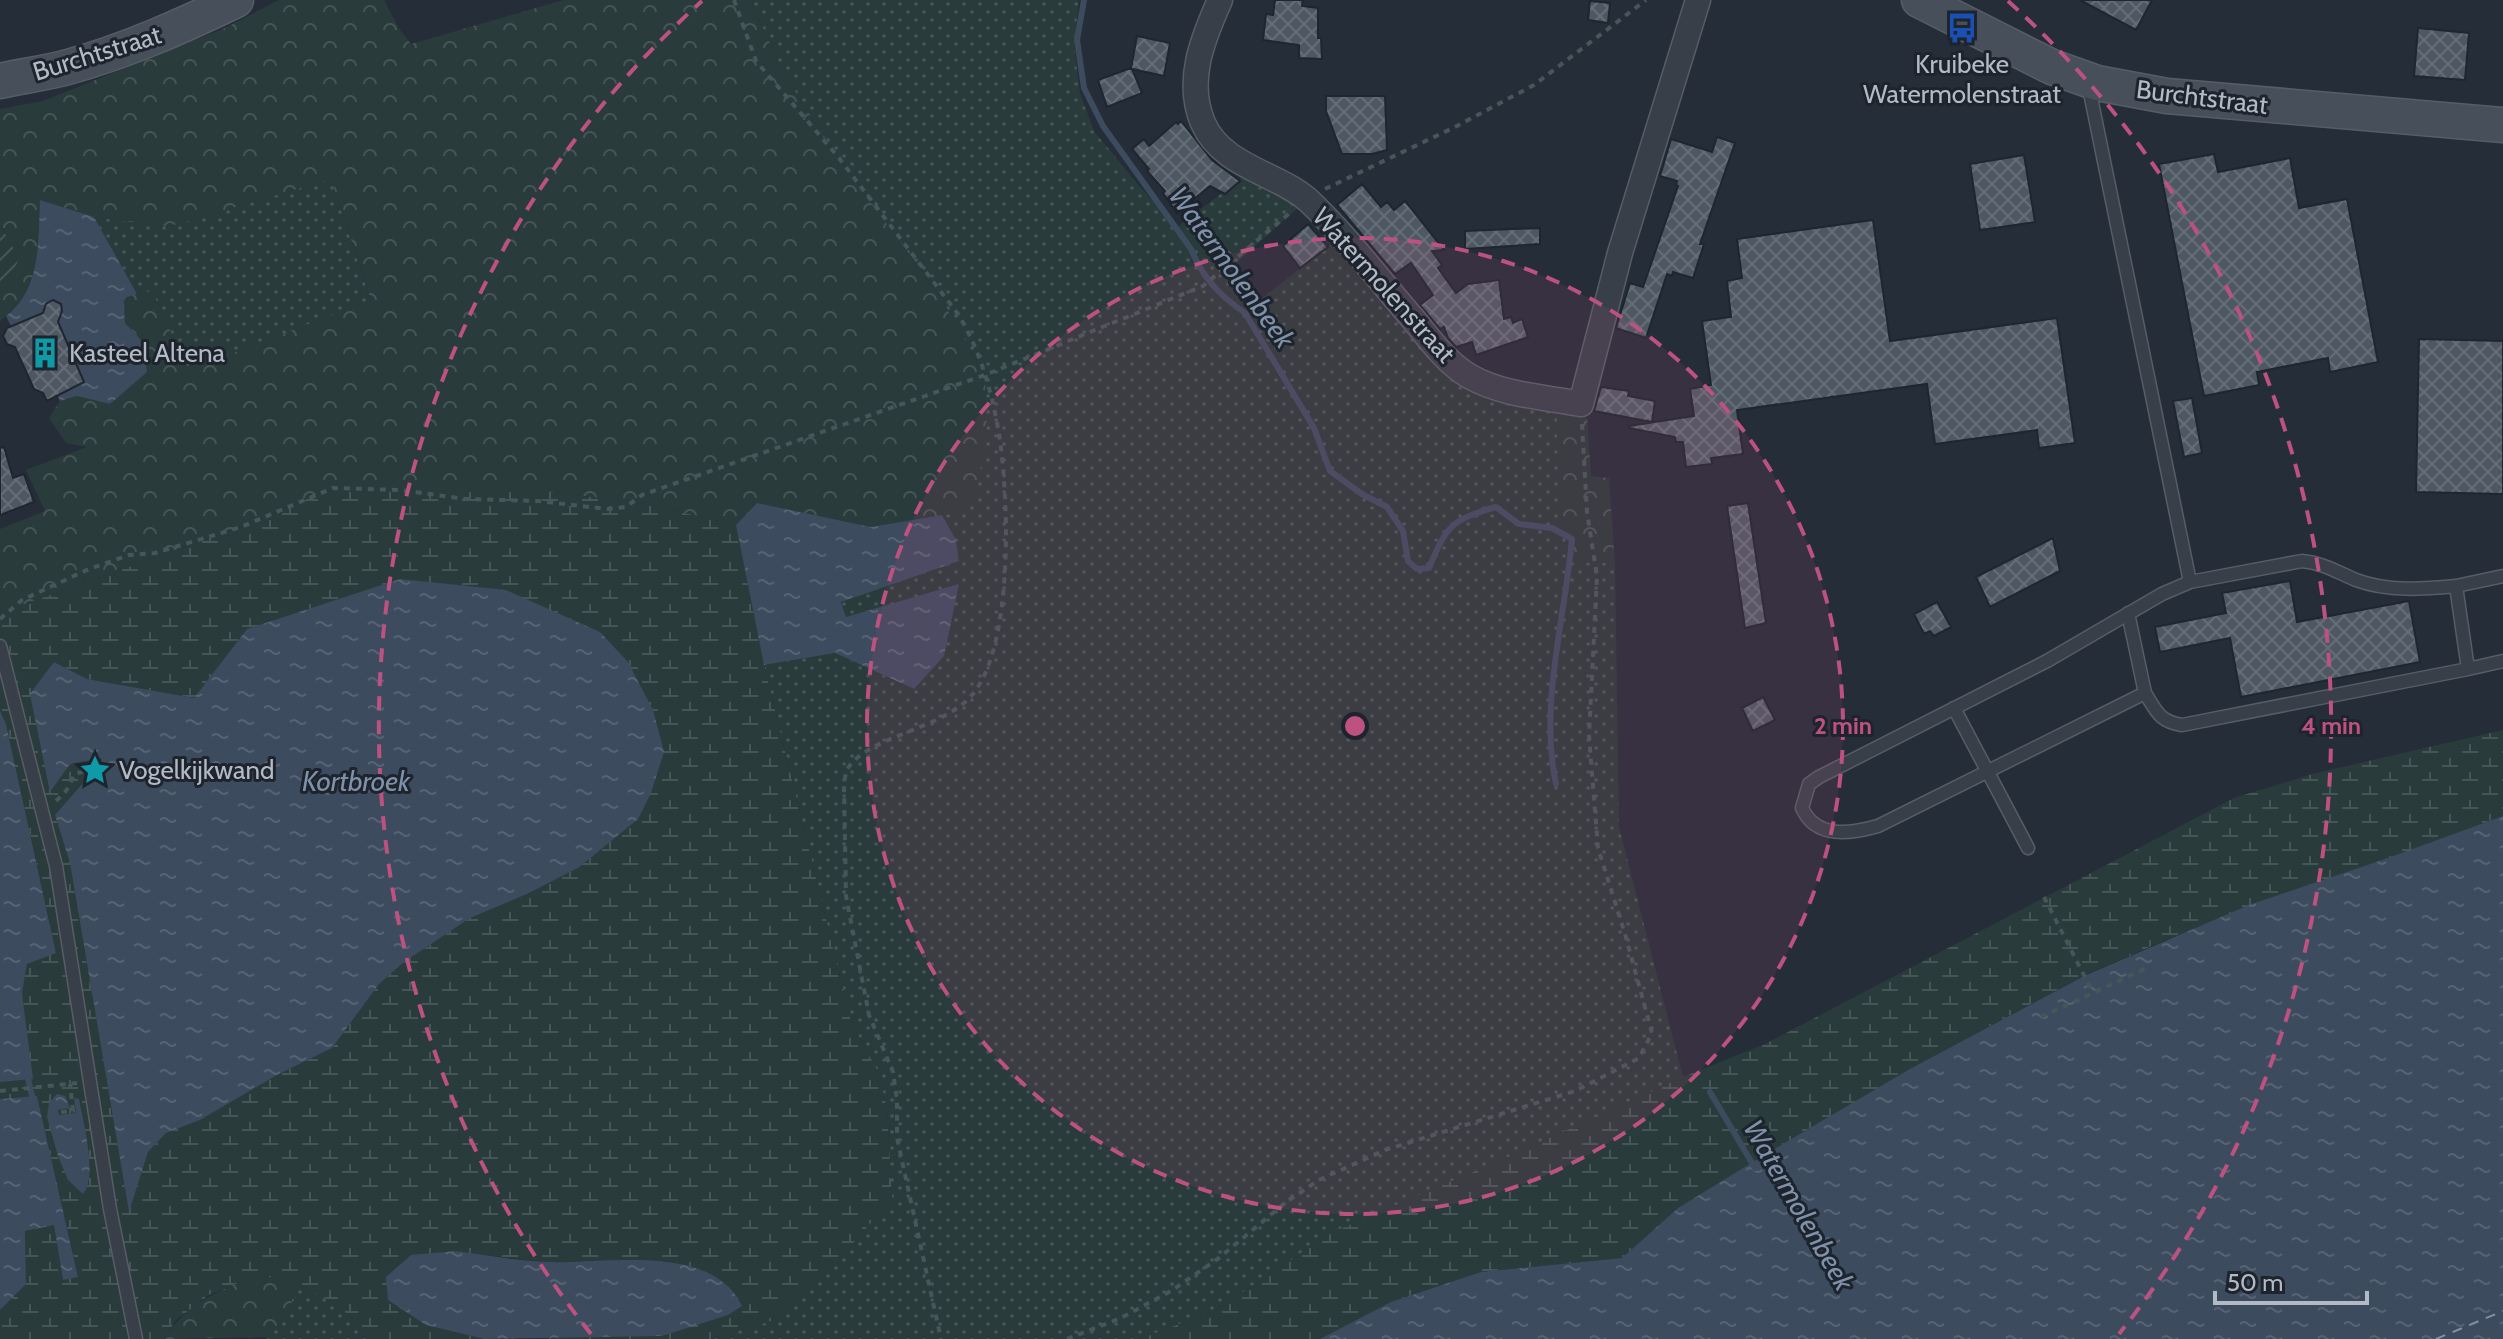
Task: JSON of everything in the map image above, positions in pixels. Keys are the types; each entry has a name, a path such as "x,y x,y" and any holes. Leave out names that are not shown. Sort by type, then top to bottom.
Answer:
{"main road":[{"name":"Burchtstraat","path":"0,81 67,67 116,51 183,26 236,0"},
{"name":"Burchtstraat","path":"1919,0 2052,67 2087,79 2167,96 2503,125"}],"street":[{"name":"Watermolenstraat","path":"1220,0 1197,59 1196,92 1203,123 1219,147 1306,198 1444,355 1466,374 1495,388 1581,404"},
{"path":"1581,404 1620,253 1698,0"}],"lane":[{"path":"2087,79 2190,582"},
{"path":"2145,693 1878,826 1863,831 1830,832 1816,827 1806,818 1802,808 1803,795 1809,784 2047,661 2128,613 2190,582 2302,561 2320,563 2356,580 2380,587 2419,590 2503,576"},
{"path":"2456,586 2468,669"},
{"path":"2128,613 2145,693 2159,716 2168,723 2182,725 2503,661"},
{"path":"0,646 56,866 110,1209 136,1339"},
{"path":"1954,708 2028,848"}],"path":[{"path":"734,0 756,61 839,158 958,314 975,342 996,422 1005,525 1003,607 989,667 973,694 954,711 863,753 846,770 844,786 846,896 869,1015 893,1072 897,1138 941,1339"},
{"path":"0,619 22,600 89,569 129,555 155,553 241,527 333,488 401,490 465,499 538,501 607,509 626,507 642,495 985,375 1203,286 1306,198 1455,127 1534,85 1646,0"},
{"path":"1067,1339 1121,1318 1171,1291 1219,1258 1286,1202 1356,1161 1575,1091 1639,1058 1652,1033 1598,848 1589,736 1597,576 1587,512 1581,404"},
{"path":"43,815 66,791 75,774 85,771"},
{"path":"2044,897 2093,992"},
{"path":"2041,1017 2149,967"},
{"path":"0,1091 89,1081"},
{"path":"61,1112 73,1111 70,1084"}],"green space":[{"path":"279,0 384,0 411,44 564,0 750,0 785,76 837,156 939,295 985,375 987,441 972,504 942,515 871,527 757,503 736,525 645,504 522,488 333,488 241,527 0,613 0,529 45,511 26,470 87,447 66,443 49,418 60,401 77,396 111,404 142,341 125,323 124,297 152,291 188,370 371,300 331,179 167,227 94,217 40,200 36,266 25,295 0,321 0,288 7,287 5,233 0,225 0,109 43,101 225,28"},
{"path":"750,0 1079,0 1074,45 1080,93 1094,131 1177,227 1246,175 1300,206 1225,273 1256,303 1337,240 1445,372 1476,393 1557,412 1559,522 1574,562 1615,563 1619,827 1683,1077 1333,1232 1216,1310 1140,1339 711,1339 771,1321 892,1199 887,1109 879,1074 851,1022 764,665 835,653 913,689 944,656 846,617 841,601 959,561 956,540 942,515 972,504 985,375 939,295 837,156 785,76"},
{"path":"331,179 371,301 188,370 152,291 137,294 94,217 167,227"},
{"path":"0,225 19,258 7,287 0,288"},
{"path":"1557,412 1587,415 1591,476 1609,478 1615,563 1574,562 1559,522"},
{"path":"333,488 522,488 645,504 736,525 764,665 851,1022 879,1074 887,1109 892,1199 852,1244 771,1321 711,1339 543,1339 702,1322 728,1315 547,1263 456,1251 426,1325 484,1339 368,1339 341,1307 296,1282 257,1275 209,1295 176,1320 164,1339 0,1339 0,1310 26,1284 25,1231 54,1224 63,1280 78,1276 37,1096 0,1099 0,1082 32,1079 22,993 27,964 56,952 6,724 0,711 0,613 241,527","holes":["247,629 578,868 470,918 404,962 379,984 332,1048 277,1075 200,1120 166,1133 148,1152 129,1211 70,863 55,815 106,781 101,758 70,764 54,662 87,679 194,698"]},
{"path":"2503,730 2503,816 2168,939 2083,976 1908,1070 1678,1208 1622,1258 1481,1272 1391,1302 1320,1339 1140,1339 1216,1310 1333,1232 1683,1077 1765,1044 2234,798 2316,773"},
{"path":"257,1275 296,1282 291,1305 269,1337 164,1339 193,1307 217,1292"},
{"path":"296,1282 341,1307 368,1339 266,1339 291,1305"}],"water":[{"path":"40,200 94,217 137,294 124,298 125,323 142,341 147,372 110,404 77,396 60,401 58,396 84,381 56,317 62,311 60,303 51,301 46,305 45,312 11,326 6,316 18,305 32,278 38,247"},
{"path":"757,503 871,527 942,515 956,540 959,561 841,602 846,617 959,584 944,656 914,689 835,653 764,665 736,525"},
{"name":"Kortbroek","path":"400,579 506,590 600,632 628,662 653,710 664,752 651,793 638,819 578,868 470,918 404,962 379,984 332,1048 277,1075 200,1120 166,1133 148,1152 129,1212 70,863 55,815 84,782 106,780 101,758 70,764 50,792 30,694 54,662 87,679 194,698 247,629"},
{"path":"0,711 6,724 56,953 27,964 22,993 33,1079 0,1082"},
{"path":"2503,816 2503,1339 1320,1339 1391,1302 1481,1272 1622,1258 1678,1208 1766,1154 1908,1070 2084,976 2249,905"},
{"path":"57,1094 65,1096 70,1108 58,1110 59,1115 76,1113 74,1098 79,1099 89,1162 87,1186 83,1194 68,1180 47,1117 49,1103"},
{"path":"37,1096 78,1277 63,1280 54,1225 25,1231 26,1284 0,1310 0,1099"},
{"path":"456,1251 537,1261 627,1260 683,1264 707,1272 727,1286 742,1306 728,1315 662,1336 484,1339 426,1325 388,1300 386,1277 411,1255"}],"building":[{"path":"1275,0 1303,0 1302,6 1318,8 1322,59 1299,58 1299,45 1263,40 1266,14 1273,15"},
{"path":"2080,0 2152,0 2136,30"},
{"path":"1590,1 1610,3 1608,23 1588,20"},
{"path":"2418,28 2469,33 2465,80 2414,76"},
{"path":"1137,36 1170,43 1164,76 1132,69 1142,93 1107,107 1098,80 1131,68"},
{"path":"1326,96 1385,96 1387,150 1372,154 1342,154 1326,111"},
{"path":"1181,121 1212,160 1240,181 1225,194 1210,186 1177,213 1163,193 1165,191 1132,149 1144,139 1149,146"},
{"path":"1717,137 1735,143 1700,244 1704,244 1693,278 1673,272 1672,276 1667,274 1646,338 1616,328 1630,283 1643,287 1678,186 1677,181 1660,176 1671,139 1712,152"},
{"path":"2214,154 2218,172 2290,158 2299,208 2347,199 2378,362 2330,372 2328,358 2257,372 2259,385 2204,396 2159,164"},
{"path":"2024,155 2035,222 1980,230 1970,164"},
{"path":"1362,184 1381,207 1387,202 1394,210 1405,201 1444,250 1432,251 1442,265 1438,268 1456,293 1468,284 1499,280 1504,319 1511,317 1513,323 1522,319 1528,337 1476,355 1472,342 1456,347 1444,327 1440,329 1420,305 1433,295 1411,263 1395,274 1337,205"},
{"path":"1873,220 1890,341 2057,318 2075,443 2039,448 2037,430 1935,444 1927,384 1737,410 1743,454 1711,458 1712,464 1686,467 1683,442 1676,442 1675,437 1629,428 1694,416 1690,389 1711,385 1702,321 1731,317 1727,281 1742,278 1737,239"},
{"path":"1308,224 1328,247 1300,268 1283,246"},
{"path":"1540,228 1540,244 1465,249 1465,231"},
{"name":"Kasteel Altena","path":"53,300 61,304 58,322 84,382 47,401 43,393 34,389 15,347 7,344 3,336 7,328 43,313 46,304"},
{"path":"2419,339 2503,341 2503,494 2416,492"},
{"path":"1601,387 1629,391 1628,396 1655,401 1652,422 1594,411"},
{"path":"2192,398 2202,453 2184,457 2173,401"},
{"path":"4,447 13,478 24,474 34,502 0,515 0,448"},
{"path":"1748,503 1766,623 1745,628 1727,506"},
{"path":"2053,538 2060,571 1990,607 1976,577"},
{"path":"2290,581 2297,622 2409,601 2420,662 2241,697 2230,638 2160,652 2155,627 2226,613 2222,593"},
{"path":"1937,602 1951,627 1934,636 1930,631 1924,634 1914,614"},
{"path":"1763,697 1775,720 1753,731 1742,708"}],"waterway":[{"name":"Watermolenbeek","path":"1084,0 1077,40 1084,88 1103,126 1191,249 1207,277 1245,313 1314,428 1330,471 1387,507 1403,531 1408,561 1417,569 1429,568 1452,526 1469,516 1496,507 1519,524 1552,528 1572,539 1552,693 1550,724 1556,784"},
{"path":"28,1079 32,1096"},
{"name":"Watermolenbeek","path":"1710,1092 1755,1168"}],"ferry route":[{"path":"2436,1339 2503,1311"}],"place":[{"name":"Kruibeke Watermolenstraat","path":"1962,28"},
{"name":"Kasteel Altena","path":"45,353"},
{"name":"Vogelkijkwand","path":"95,770"}]}
